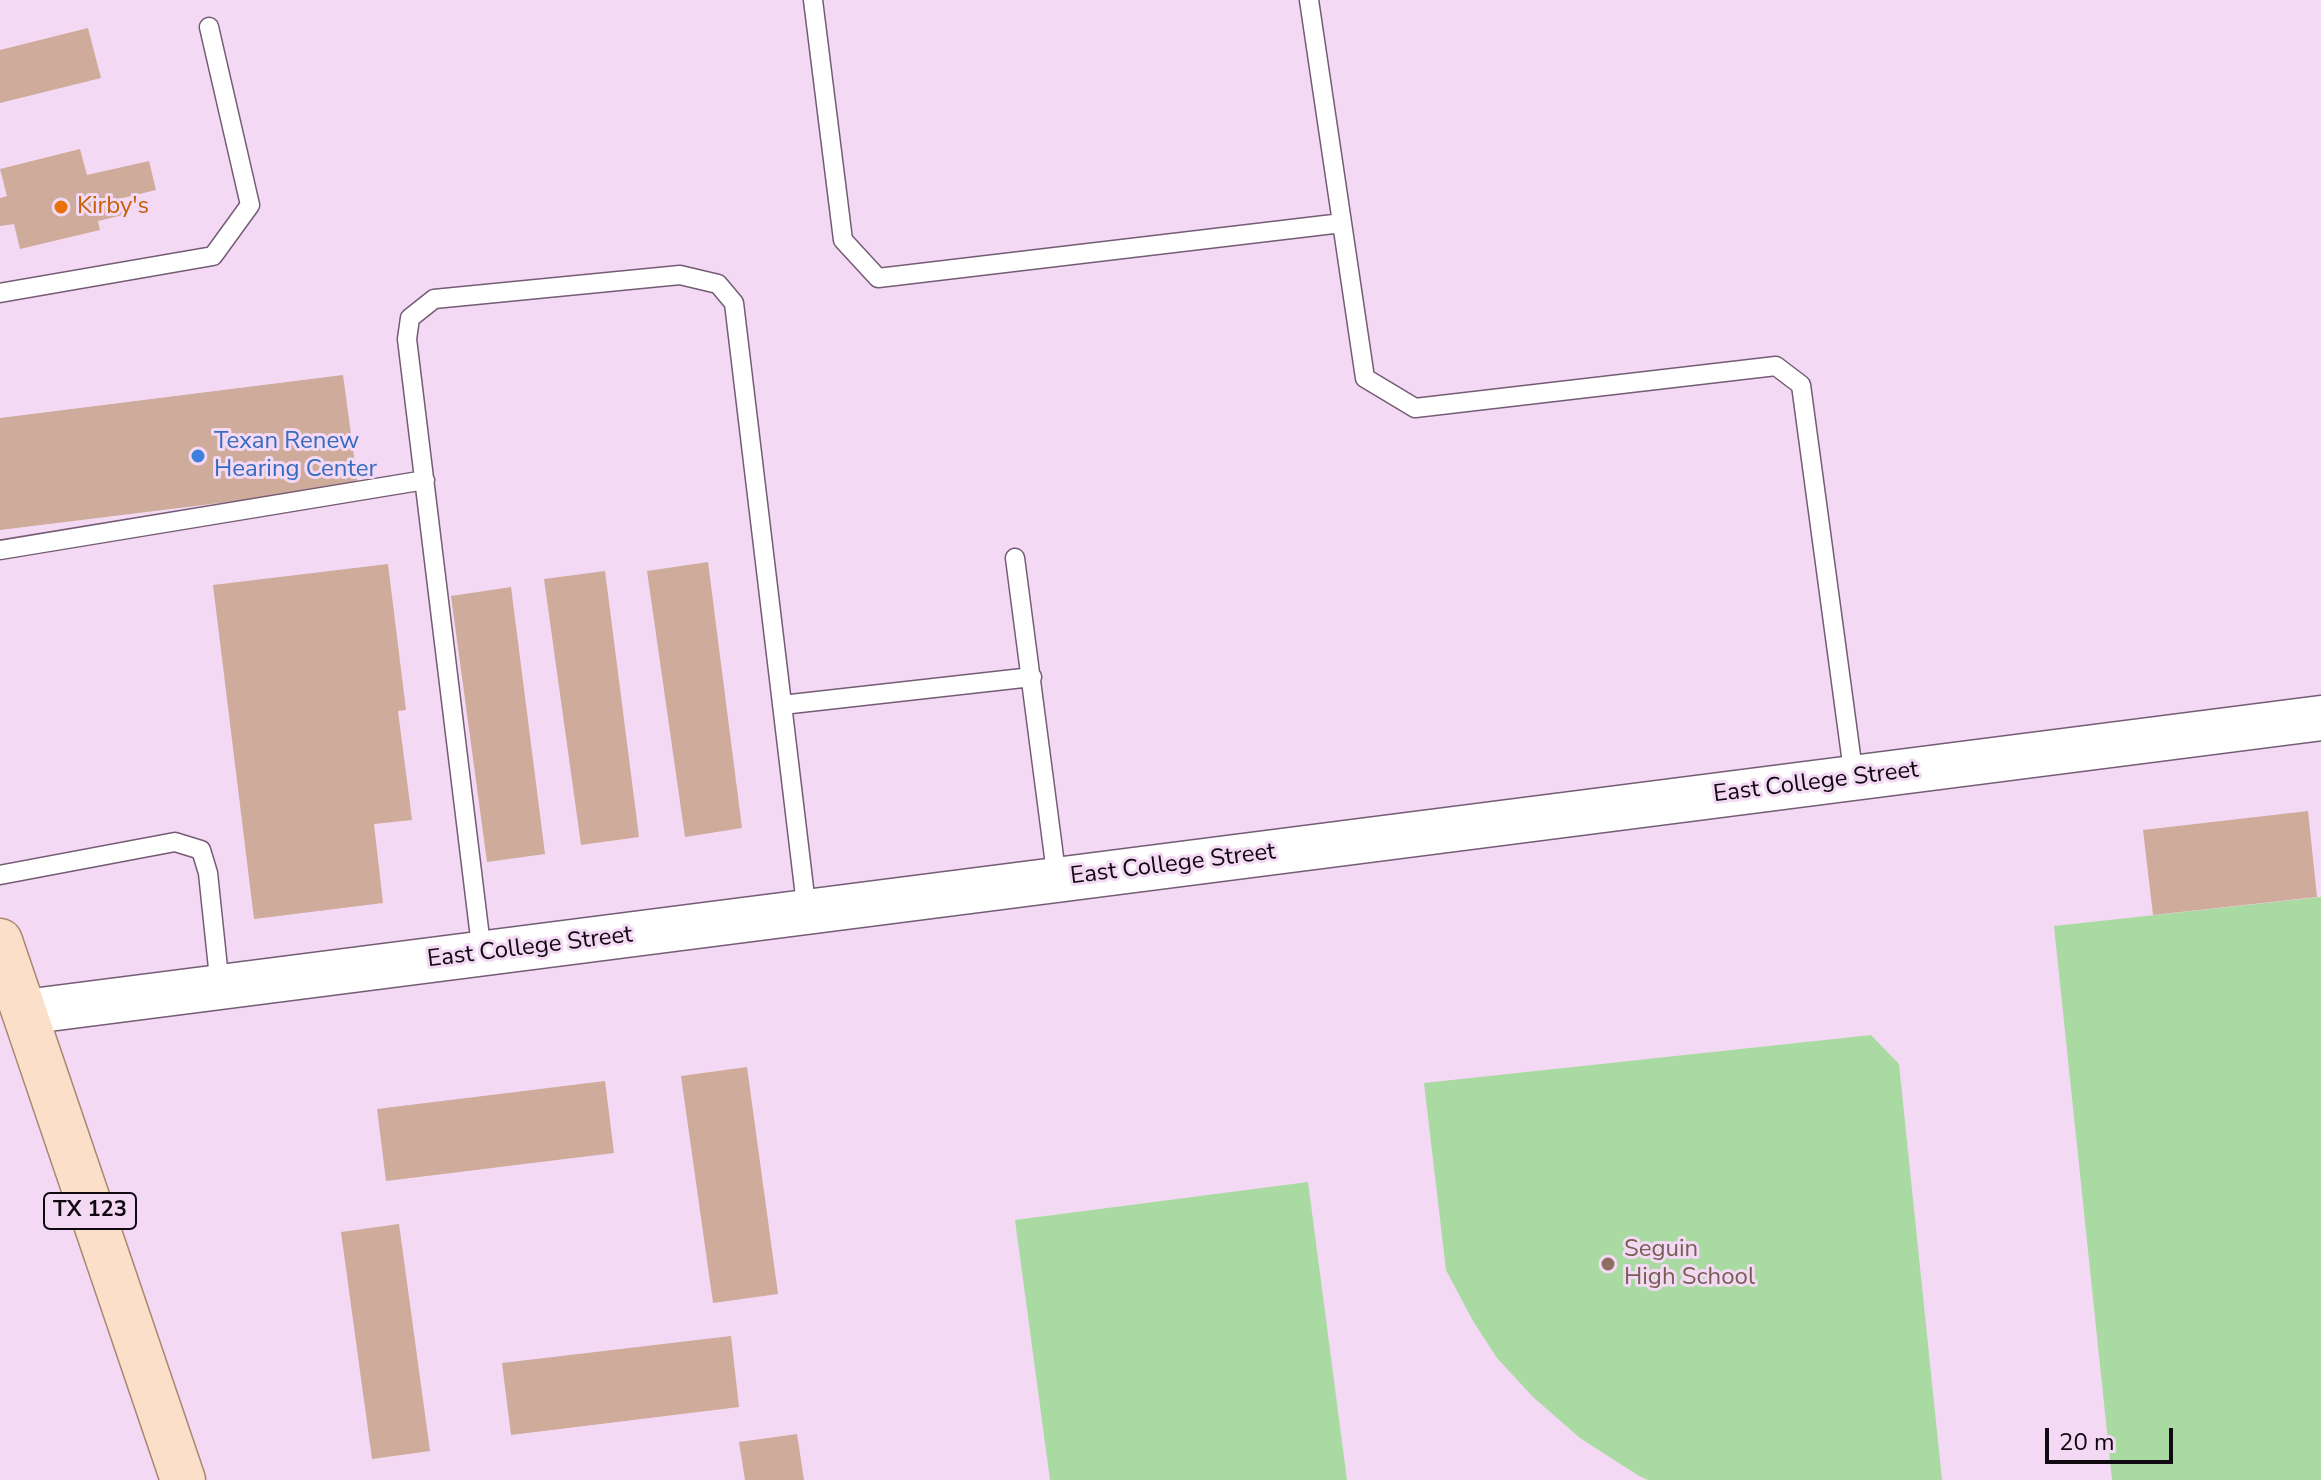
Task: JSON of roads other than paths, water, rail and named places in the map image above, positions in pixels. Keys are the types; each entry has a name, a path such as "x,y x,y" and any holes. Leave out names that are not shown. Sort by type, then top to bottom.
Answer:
{"main road":[{"name":"TX 123","path":"0,941 183,1480"}],"street":[{"name":"East College Street","path":"25,1012 2321,718"}],"lane":[{"path":"813,0 843,240 878,278 1342,223"},
{"path":"1309,0 1365,378 1415,408 1776,366 1801,385 1854,778"},
{"path":"0,293 213,256 250,205 209,27"},
{"path":"482,954 407,339 410,318 434,299 680,275 718,284 734,303 807,913"},
{"path":"0,550 425,480"},
{"path":"1015,558 1057,880"},
{"path":"782,705 1032,677"},
{"path":"0,875 175,842 201,850 208,873 220,987"}],"place":[{"name":"Kirby's","path":"61,207"},
{"name":"Texan Renew Hearing Center","path":"198,456"},
{"name":"Seguin High School","path":"1608,1264"}]}
